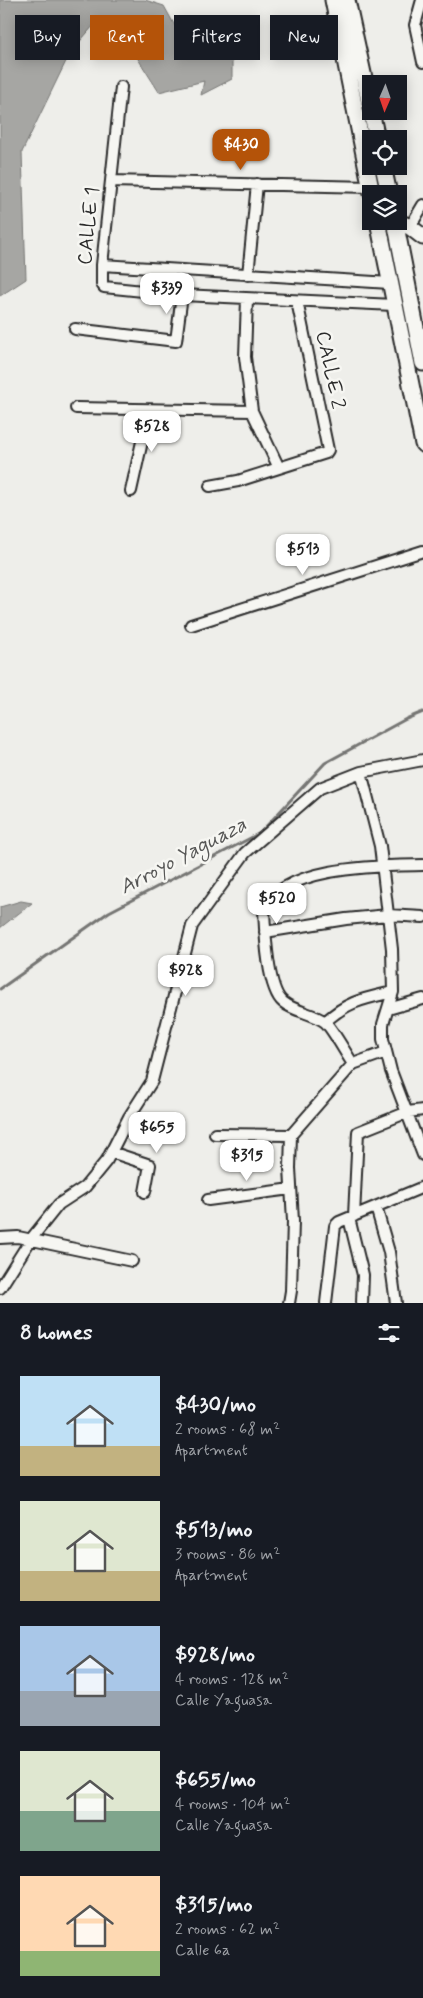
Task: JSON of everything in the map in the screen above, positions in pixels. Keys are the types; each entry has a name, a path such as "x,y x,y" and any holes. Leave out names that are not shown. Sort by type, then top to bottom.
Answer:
{"street":[{"path":"333,0 371,185"},
{"path":"347,0 363,75"},
{"path":"422,0 419,24 423,62"},
{"name":"CALLE 1","path":"121,88 102,265 102,284 104,287 182,295 297,302 394,305"},
{"path":"111,181 257,184 362,189"},
{"path":"248,275 257,184"},
{"path":"407,218 423,205"},
{"path":"407,227 423,237"},
{"path":"380,230 423,444"},
{"path":"402,230 423,363"},
{"path":"102,265 390,283"},
{"path":"75,329 176,341 182,295"},
{"path":"210,486 238,482 279,468 252,411 245,357 248,299"},
{"name":"CALLE 2","path":"279,468 326,452 329,446 297,302"},
{"path":"76,408 252,411"},
{"path":"130,491 149,410"},
{"path":"191,625 423,551"},
{"path":"0,1288 31,1239 60,1203 88,1184 111,1152 153,1078 194,922 245,853 316,791 361,772 423,760"},
{"path":"361,772 380,846 392,949 393,992 383,1024 386,1052 423,1155"},
{"path":"352,1064 325,1022 282,1002 278,996 269,968 264,910 267,902 286,885 312,875 382,866 423,865"},
{"path":"265,932 346,919 388,915 423,917"},
{"path":"325,1022 338,1010 351,1002 393,992"},
{"path":"388,1009 423,999"},
{"path":"289,1303 293,1220 291,1136 352,1064 386,1052"},
{"path":"362,1303 363,1275 347,1218 358,1132 408,1112 423,1110"},
{"path":"214,1134 291,1136"},
{"path":"111,1152 150,1165 145,1192"},
{"path":"326,1303 335,1226 347,1218 423,1187"},
{"path":"208,1200 291,1189"},
{"path":"376,1207 389,1252 396,1303"},
{"path":"0,1238 18,1237 31,1239 132,1261"}],"shaded area":[{"path":"0,0 145,0 164,6 174,24 174,60 232,60 232,79 201,95 204,81 159,92 139,60 164,60 164,15 90,15 90,30 80,41 80,15 15,15 15,60 67,60 22,152 26,279 0,296"},
{"path":"21,901 32,903 0,928 0,907"}],"waterway":[{"name":"Arroyo Yaguaza","path":"0,989 109,912 260,833 325,763 406,719 423,712"}]}
